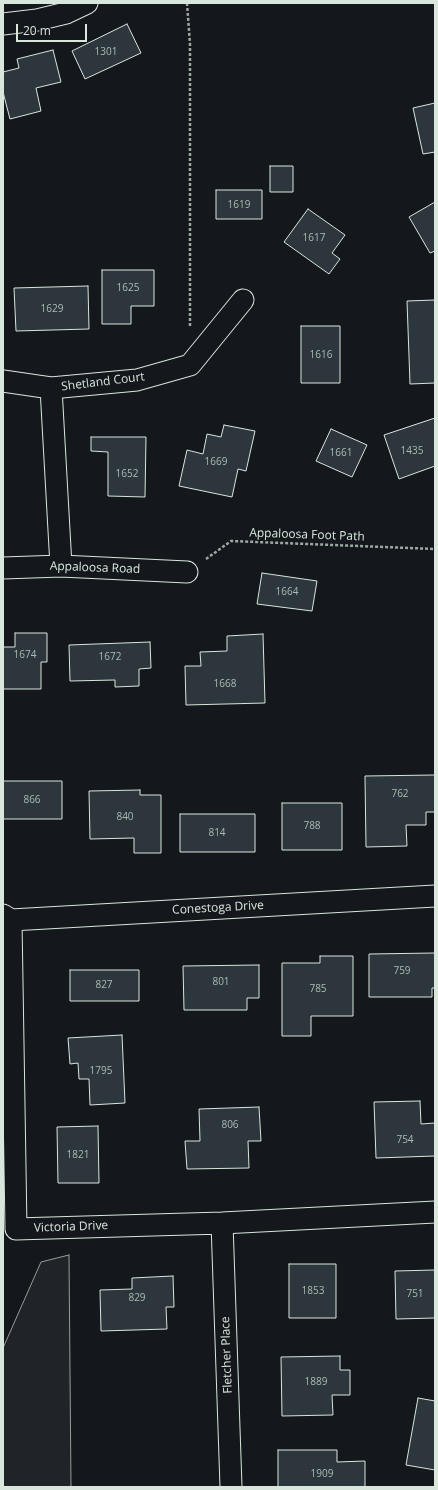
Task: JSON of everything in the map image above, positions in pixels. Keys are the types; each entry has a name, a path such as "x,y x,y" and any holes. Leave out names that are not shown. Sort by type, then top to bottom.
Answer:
{"street":[{"path":"3,24 66,13 87,3"},
{"path":"190,365 243,300"},
{"name":"Shetland Court","path":"3,381 51,388 137,380 190,365"},
{"name":"Shetland Court","path":"51,388 61,566"},
{"name":"Appaloosa Road","path":"3,568 61,566 187,572"},
{"name":"Conestoga Drive","path":"7,917 435,896"},
{"name":"Victoria Drive","path":"7,917 16,1229 222,1223 435,1212"},
{"name":"Fletcher Place","path":"222,1223 231,1487"}],"path":[{"path":"187,3 190,44 190,365"},
{"name":"Appaloosa Foot Path","path":"187,572 231,541 435,548"}],"shaded area":[{"path":"69,1255 71,1487 3,1487 3,1348 41,1262"}],"building":[{"path":"127,24 141,53 85,79 72,51"},
{"path":"53,50 61,82 36,88 41,111 10,119 3,92 3,72 19,68 17,59"},
{"path":"435,103 435,152 423,154 413,108"},
{"path":"270,166 293,166 293,192 270,192"},
{"path":"216,190 262,190 262,219 216,219"},
{"path":"435,202 435,251 430,253 409,217"},
{"path":"308,209 345,235 332,253 340,259 329,274 284,242"},
{"path":"102,270 154,270 154,306 131,306 131,324 102,324"},
{"path":"88,286 89,329 16,331 14,288"},
{"path":"435,300 435,383 410,384 407,301"},
{"path":"301,326 340,326 340,383 301,383"},
{"path":"435,418 435,466 399,479 384,435"},
{"path":"224,425 255,431 246,471 238,469 232,497 179,486 187,450 203,454 207,434 221,437"},
{"path":"331,429 367,445 352,477 316,461"},
{"path":"91,437 146,437 145,497 108,496 108,452 91,451"},
{"path":"262,573 317,581 312,611 257,604"},
{"path":"15,633 47,633 47,662 41,662 41,689 3,689 3,647 15,647"},
{"path":"263,634 265,703 186,705 185,666 201,666 200,652 227,651 227,636"},
{"path":"150,642 151,668 139,669 139,686 115,687 115,680 70,681 69,645"},
{"path":"435,775 435,812 426,812 426,825 406,825 407,846 366,847 365,776"},
{"path":"3,781 62,781 62,819 3,819"},
{"path":"140,790 140,795 161,795 161,853 134,853 134,838 90,839 89,791"},
{"path":"282,803 342,803 342,850 282,850"},
{"path":"180,814 255,814 255,852 180,852"},
{"path":"435,953 435,988 432,988 432,997 369,997 369,954"},
{"path":"320,956 353,956 353,1016 311,1016 311,1036 282,1036 282,963 320,963"},
{"path":"259,965 259,998 247,998 247,1010 184,1010 183,966"},
{"path":"70,970 139,970 139,1001 70,1001"},
{"path":"122,1035 125,1103 90,1105 89,1079 79,1079 78,1063 70,1064 68,1038"},
{"path":"420,1101 421,1124 435,1123 435,1156 376,1158 374,1102"},
{"path":"259,1107 261,1141 248,1141 249,1168 187,1169 185,1141 200,1141 199,1109"},
{"path":"98,1126 99,1183 58,1183 57,1127"},
{"path":"289,1264 336,1264 336,1318 289,1318"},
{"path":"435,1270 435,1318 396,1319 395,1271"},
{"path":"173,1276 174,1307 166,1307 167,1329 101,1331 100,1290 132,1289 132,1278"},
{"path":"340,1356 340,1370 350,1370 350,1395 332,1395 333,1415 282,1416 281,1357"},
{"path":"418,1398 435,1401 435,1470 406,1465"},
{"path":"278,1450 337,1450 337,1462 365,1461 365,1487 278,1487"}]}
